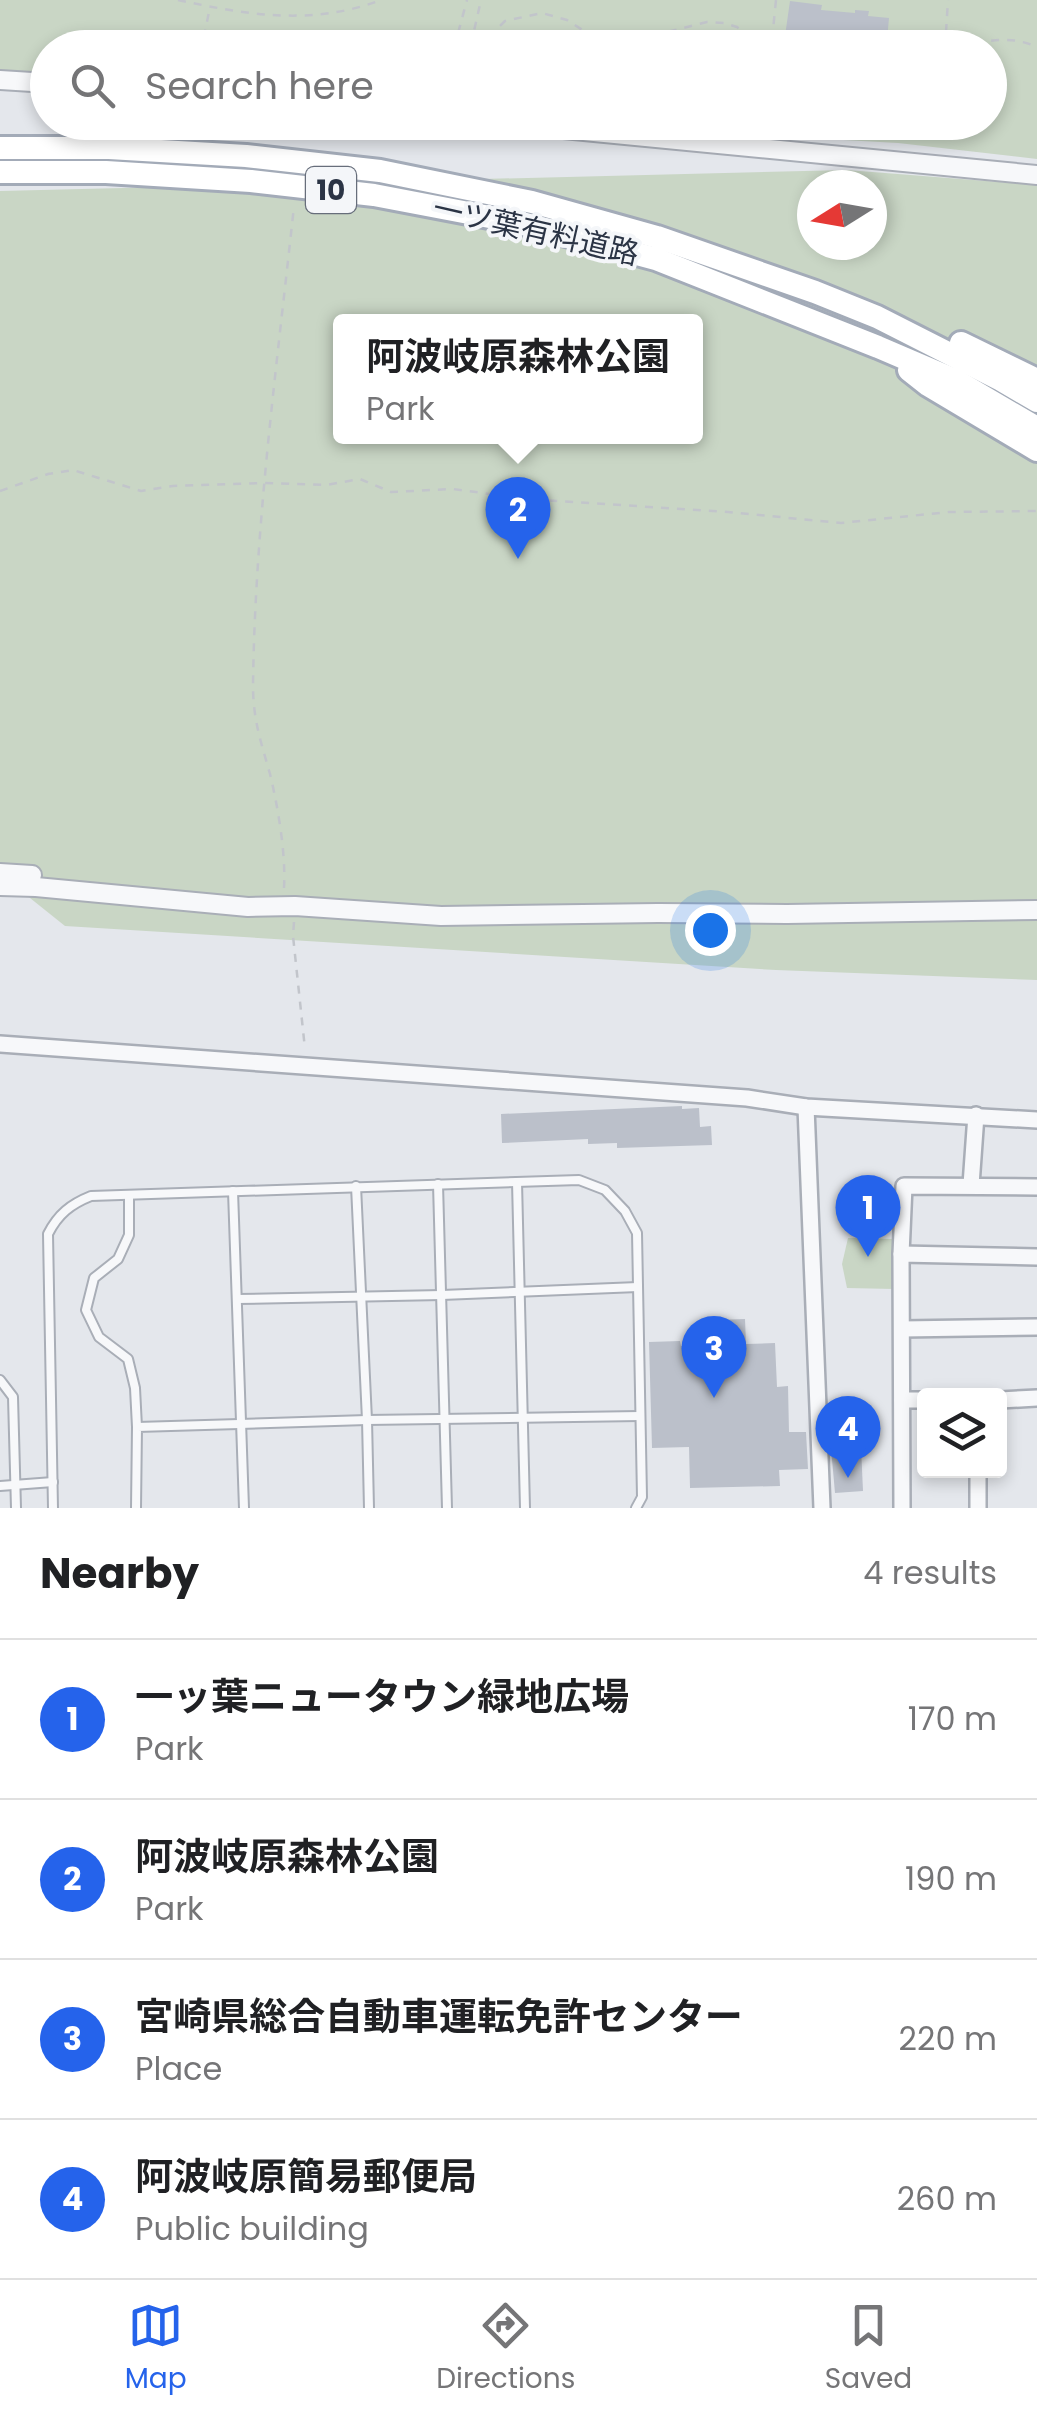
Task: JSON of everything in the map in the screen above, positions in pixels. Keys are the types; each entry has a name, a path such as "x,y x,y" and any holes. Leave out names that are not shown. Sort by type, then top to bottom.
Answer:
{"main road":[{"name":"一ツ葉有料道路","path":"0,148 109,148 246,156 380,171 532,202 657,237 815,292 878,317 1037,400"},
{"name":"一ツ葉有料道路","path":"0,172 106,172 251,181 374,195 521,223 656,259 878,347 955,380 1037,428"},
{"path":"878,317 914,322 1037,380"},
{"path":"878,347 928,385 1037,450"}],"street":[{"path":"0,80 30,82"},
{"path":"680,140 1037,174"},
{"path":"0,873 255,896 295,906"},
{"path":"0,886 248,907 295,906 441,916 1037,910"},
{"path":"0,1044 747,1098 806,1107 1037,1120"},
{"path":"806,1107 822,1508"},
{"path":"972,1185 976,1116"},
{"path":"902,1508 904,1186 1037,1187"},
{"path":"902,1254 1037,1257"},
{"path":"902,1329 1037,1327"},
{"path":"1007,1400 1037,1398"},
{"path":"902,1400 917,1400"},
{"path":"978,1478 978,1508"}],"lane":[{"path":"53,1508 48,1234 55,1220 74,1203 91,1196 580,1180 606,1190 637,1233 642,1497 636,1508"},
{"path":"518,1182 525,1508"},
{"path":"438,1184 447,1508"},
{"path":"356,1186 369,1508"},
{"path":"232,1192 244,1508"},
{"path":"128,1195 129,1235 118,1259 94,1278 86,1310 99,1336 128,1359 135,1388 136,1508"},
{"path":"237,1300 638,1286"},
{"path":"0,1380 13,1397 16,1508"},
{"path":"136,1427 640,1416"},
{"path":"0,1486 53,1482"}],"path":[{"path":"178,0 268,16 319,16 382,0"},
{"path":"459,30 467,0"},
{"path":"474,30 481,0"},
{"path":"773,30 776,0"},
{"path":"946,30 948,0"},
{"path":"205,30 210,7"},
{"path":"495,30 505,21 542,13 567,20 582,30"},
{"path":"674,30 707,22 742,30"},
{"path":"1007,39 1037,47"},
{"path":"295,199 265,483 253,686 255,725 273,793 285,867 284,890 295,906 293,936 307,1065"},
{"path":"0,491 48,474 73,470 142,492 173,486 326,485 360,479 391,492 452,489 527,499 841,523 949,512 1037,511"}],"green space":[{"path":"0,0 1037,0 1037,159 843,140 1007,140 1007,30 30,30 30,73 0,73"},
{"path":"797,171 797,260 887,260 887,173 1037,185 1037,980 776,970 65,926 0,874 0,191"},
{"path":"848,1238 894,1239 894,1289 847,1288 842,1264"}],"building":[{"path":"790,1 822,5 821,10 869,11 868,16 889,18 888,30 786,30"},
{"path":"699,1108 700,1127 711,1126 712,1145 617,1148 617,1143 588,1144 588,1139 502,1143 501,1114"},
{"path":"745,1319 746,1344 775,1343 777,1387 788,1386 789,1432 806,1432 808,1469 779,1470 780,1486 690,1488 689,1447 652,1448 649,1342 717,1345 716,1320"},
{"path":"861,1447 863,1491 835,1493 831,1448"}],"place":[{"name":"阿波岐原森林公園","path":"518,559"},
{"name":"一ッ葉ニュータウン緑地広場","path":"868,1257"},
{"name":"宮崎県総合自動車運転免許センター","path":"714,1398"},
{"name":"阿波岐原簡易郵便局","path":"848,1478"}]}
